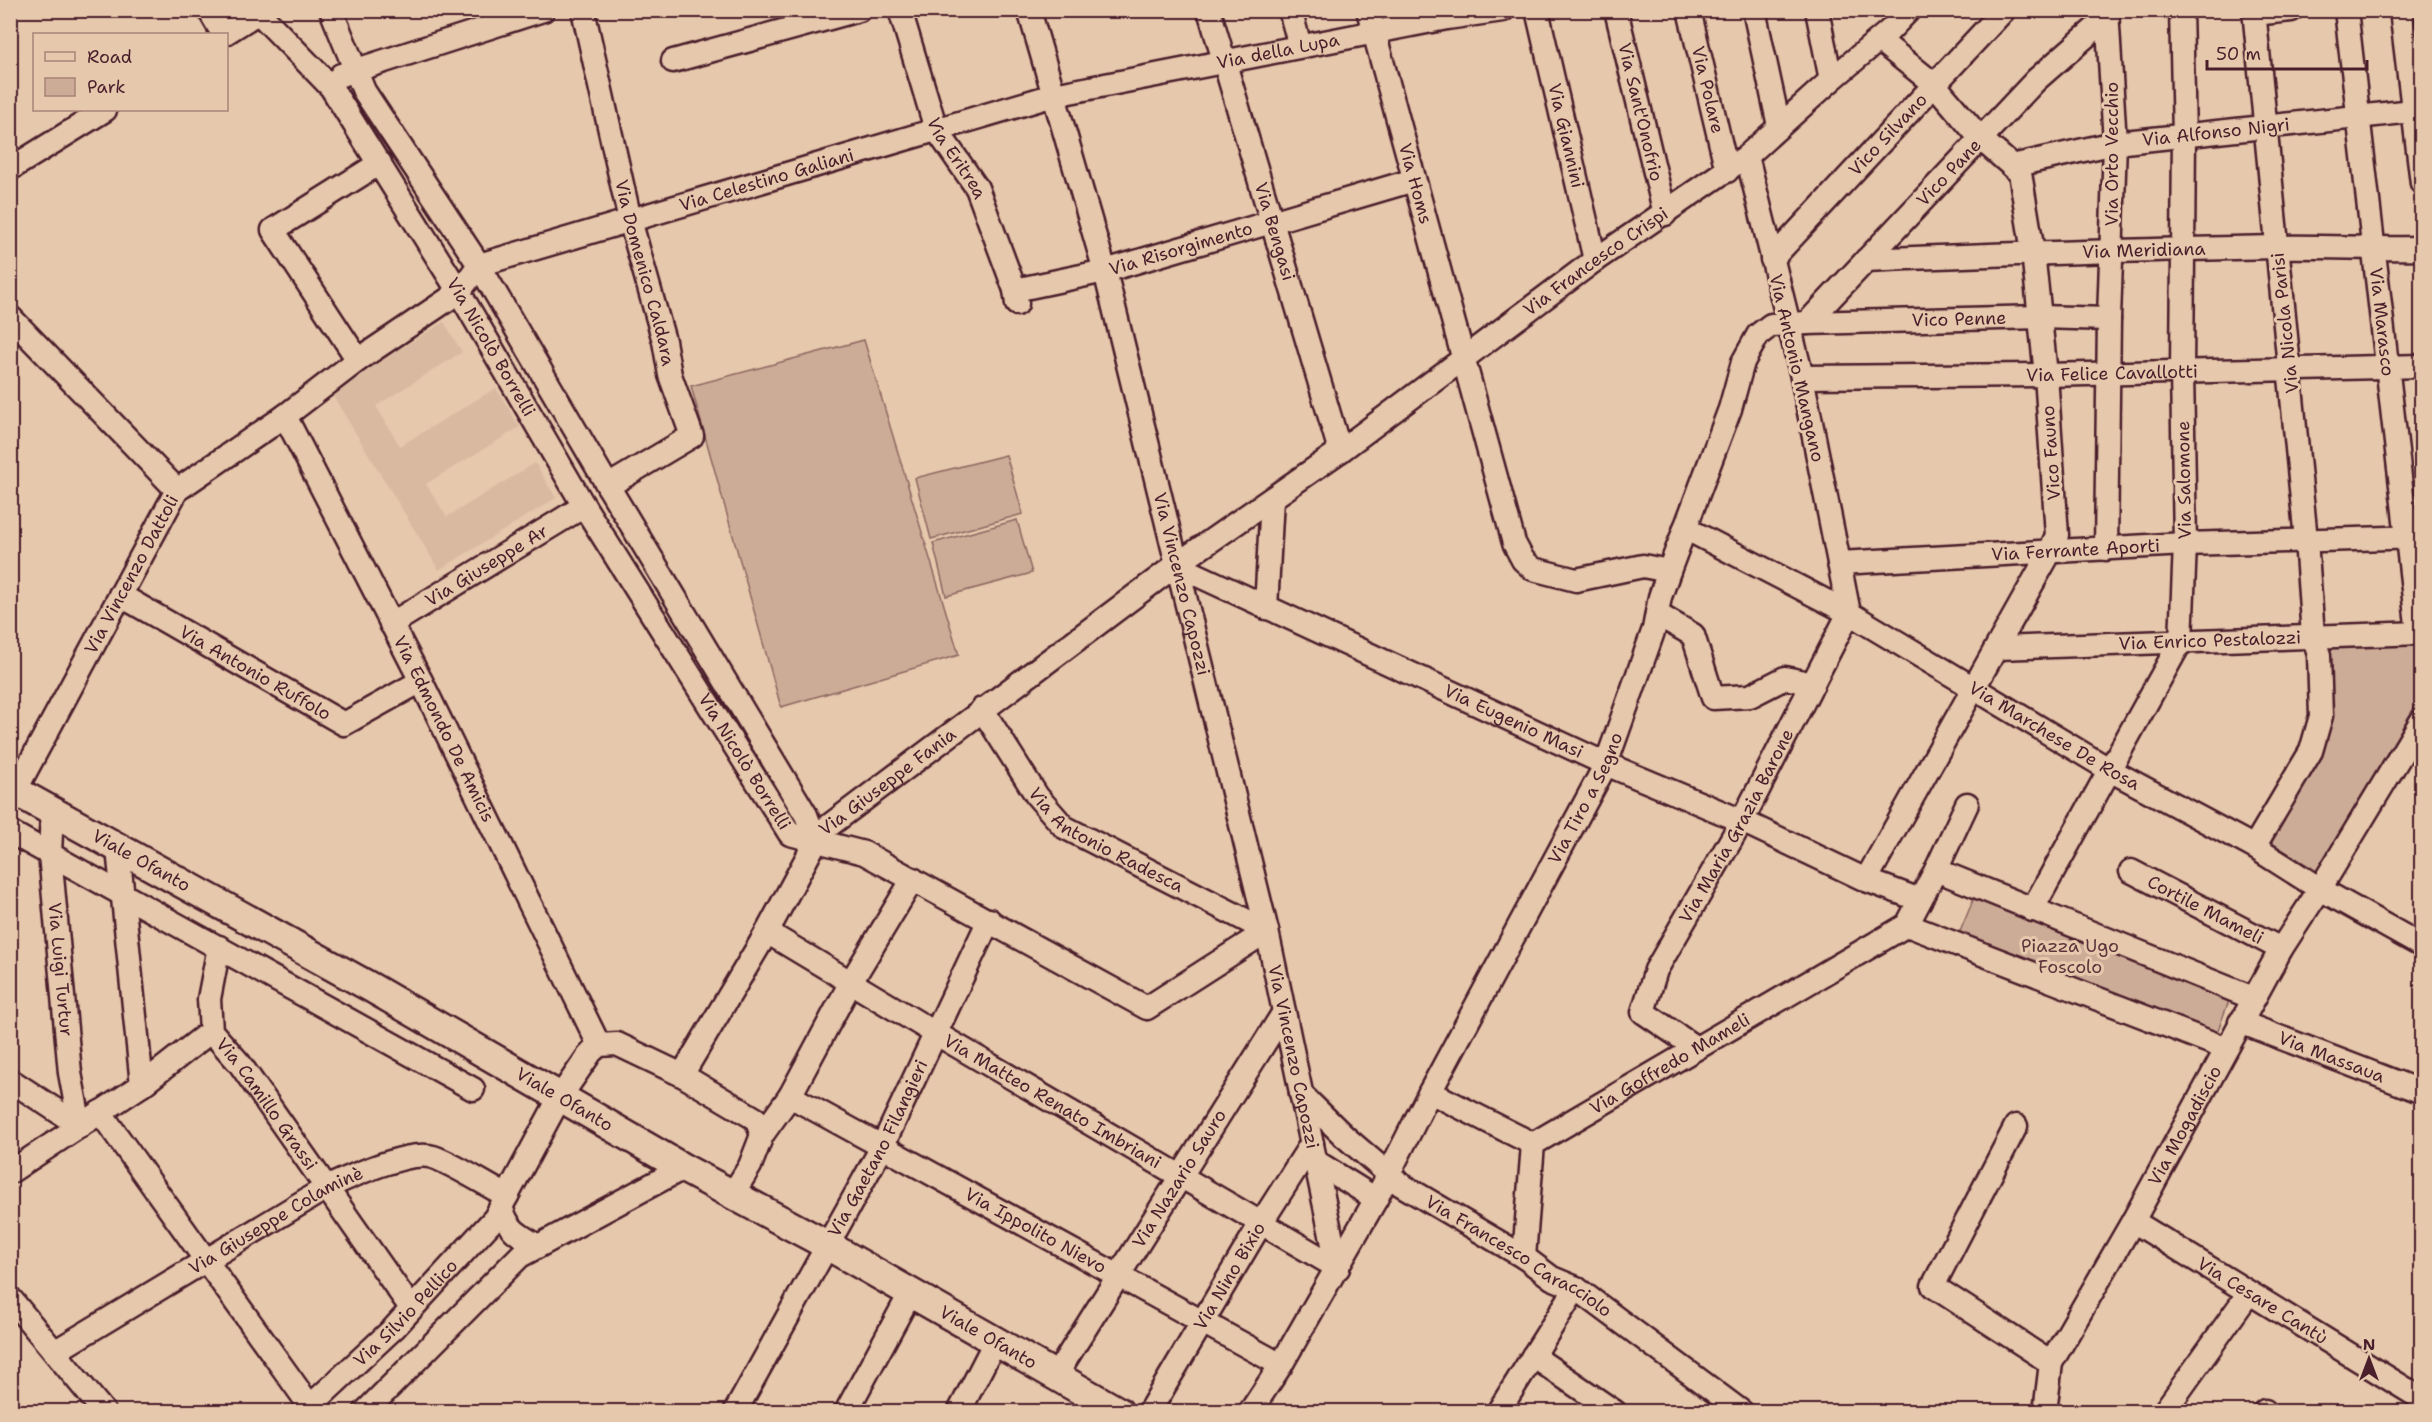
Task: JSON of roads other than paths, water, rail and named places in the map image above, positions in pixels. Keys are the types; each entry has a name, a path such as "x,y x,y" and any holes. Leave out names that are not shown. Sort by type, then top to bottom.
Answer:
{"main road":[{"name":"Viale Ofanto","path":"13,790 372,988 683,1168 911,1292 1119,1412"}],"street":[{"path":"209,10 223,33"},
{"name":"Via Nicolò Borrelli","path":"331,10 364,91 479,265 608,486 806,815 816,841"},
{"path":"325,81 355,69 543,10"},
{"name":"Via Domenico Caldara","path":"583,10 630,220 664,341 670,375 692,436 608,486"},
{"path":"672,61 790,20 859,10"},
{"name":"Via Eritrea","path":"900,10 936,129 977,188 1016,298"},
{"name":"Via Vincenzo Capozzi","path":"1029,10 1105,271 1267,931 1338,1268"},
{"name":"Via Bengasi","path":"1209,10 1340,451"},
{"path":"1290,10 1300,46"},
{"name":"Via Homs","path":"1368,10 1514,543 1523,560 1533,568 1576,580 1642,566 1669,571"},
{"name":"Via della Lupa","path":"1054,95 1374,32 1446,14 1503,10"},
{"name":"Via Giannini","path":"1537,10 1595,260"},
{"name":"Via Sant'Onofrio","path":"1616,10 1665,214"},
{"name":"Via Polare","path":"1689,10 1726,171"},
{"path":"1754,10 1779,126"},
{"path":"1817,10 1831,80"},
{"name":"Via Francesco Crispi","path":"1176,565 1340,451 1595,260 1747,156 1831,80 1884,27 1909,10"},
{"name":"Vico Silvano","path":"1772,259 2004,10"},
{"name":"Via Salomone","path":"2032,910 2181,641 2185,544 2182,371 2184,136 2181,10"},
{"path":"2254,12 2291,10"},
{"name":"Via Marasco","path":"2346,10 2360,116 2386,367 2414,537 2420,633"},
{"path":"2401,10 2417,111 2421,183"},
{"path":"226,33 260,11"},
{"name":"Via Nicolò Borrelli","path":"260,11 325,81 380,163 459,292 584,506 790,834 816,841"},
{"name":"Via Nicola Parisi","path":"2253,847 2311,751 2321,716 2319,654 2313,636 2306,540 2254,12"},
{"name":"Vico Pane","path":"1799,324 1866,260 2036,80 2107,14"},
{"name":"Via Orto Vecchio","path":"2106,549 2109,319 2115,143 2107,14"},
{"name":"Vico Fauno","path":"1866,880 1998,648 2057,535 2046,375 2033,252 2020,173 1980,138 1884,27"},
{"name":"Via Celestino Galiani","path":"479,265 1054,95"},
{"path":"10,169 103,111"},
{"name":"Via Alfonso Nigri","path":"2012,166 2115,143 2417,111"},
{"name":"Via Antonio Mangano","path":"1747,156 1772,259 1799,324 1802,377 1840,573"},
{"path":"357,360 273,230 380,163"},
{"name":"Via Risorgimento","path":"1016,298 1414,180"},
{"name":"Via Meridiana","path":"1866,260 2033,252 2183,251 2277,247 2421,248"},
{"name":"Via Vincenzo Dattoli","path":"13,790 177,490 285,416 357,360 459,292 479,265"},
{"path":"10,317 177,490"},
{"name":"Vico Penne","path":"1799,324 2040,317 2109,319"},
{"name":"Via Tiro a Segno","path":"1250,1412 1281,1365 1376,1199 1430,1092 1606,764 1654,629 1660,597 1669,571 1730,409 1743,362 1758,335 1770,325 1799,324"},
{"name":"Via Felice Cavallotti","path":"1802,377 2046,375 2421,366"},
{"name":"Via Edmondo De Amicis","path":"285,416 421,681 599,1045"},
{"path":"1266,608 1272,499"},
{"name":"Via Giuseppe Ar","path":"391,624 584,506"},
{"name":"Via Marchese De Rosa","path":"1685,528 1849,613 2110,770 2253,847 2320,889 2421,946"},
{"name":"Via Ferrante Aporti","path":"1840,573 2050,552 2185,544 2414,537"},
{"name":"Via Eugenio Masi","path":"1176,565 1606,764 1742,821 1866,880 1920,900"},
{"name":"Via Giuseppe Fania","path":"682,1075 767,932 816,841 826,828 1176,565"},
{"path":"1840,573 1849,613"},
{"name":"Via Antonio Ruffolo","path":"120,595 344,724 421,681"},
{"name":"Via Maria Grazia Barone","path":"1696,1048 1643,1012 1656,970 1742,821 1849,613"},
{"path":"1657,614 1693,635 1713,698 1750,696 1785,678 1814,684"},
{"name":"Via Enrico Pestalozzi","path":"1998,648 2420,633"},
{"name":"Via Antonio Radesca","path":"982,710 1037,796 1064,827 1267,931"},
{"name":"Via Mogadiscio","path":"2045,1412 2051,1363 2133,1221 2253,998 2421,720"},
{"path":"1968,804 1907,924 2225,1048"},
{"name":"Via Luigi Turtur","path":"52,812 50,854 70,1073 80,1126"},
{"path":"10,832 473,1089"},
{"path":"816,841 864,853 1147,1008 1267,931"},
{"path":"118,849 125,896 141,1085"},
{"path":"1936,870 2253,998"},
{"name":"Cortile Mameli","path":"2131,871 2281,950"},
{"path":"732,1195 750,1166 762,1135 790,1096 851,982 913,879"},
{"name":"Via Gaetano Filangieri","path":"827,1245 882,1147 989,920"},
{"name":"Via Goffredo Mameli","path":"1533,1144 1907,924"},
{"name":"Via Matteo Renato Imbriani","path":"767,932 935,1033 1338,1268"},
{"name":"Via Camillo Grassi","path":"219,947 209,999 211,1031 240,1064 411,1308"},
{"name":"Via Nazario Sauro","path":"1056,1375 1284,1012"},
{"name":"Via Massaua","path":"2240,1022 2421,1092"},
{"path":"10,1172 141,1085 211,1031"},
{"path":"599,1045 617,1044 682,1075 756,1119 762,1135"},
{"name":"Via Silvio Pellico","path":"307,1409 411,1308 495,1218 560,1097 591,1052 599,1045"},
{"path":"10,1080 80,1126"},
{"path":"1430,1092 1533,1144 1524,1257"},
{"name":"Via Francesco Caracciolo","path":"1301,1094 1388,1175 1524,1257 1552,1278 1576,1288 1742,1412"},
{"name":"Via Ippolito Nievo","path":"790,1096 1281,1365"},
{"path":"100,1112 307,1409"},
{"path":"2016,1126 1933,1286 2051,1363"},
{"name":"Via Vincenzo Capozzi","path":"1314,1152 1376,1199"},
{"name":"Via Nino Bixio","path":"1149,1412 1261,1223 1314,1152"},
{"name":"Via Giuseppe Colaminè","path":"56,1351 326,1188 358,1173 410,1156 431,1156 504,1202"},
{"path":"365,1412 520,1256 683,1168"},
{"path":"504,1202 506,1225 514,1233 538,1246"},
{"name":"Via Cesare Cantù","path":"2133,1221 2415,1398"},
{"path":"735,1412 827,1245"},
{"path":"1498,1412 1576,1288"},
{"path":"846,1412 911,1292"},
{"path":"2164,1412 2250,1293"},
{"path":"10,1298 104,1412"},
{"path":"959,1412 996,1340"},
{"path":"1533,1356 1615,1412"}],"park label":[{"name":"Piazza Ugo Foscolo","path":"2070,956"}]}
